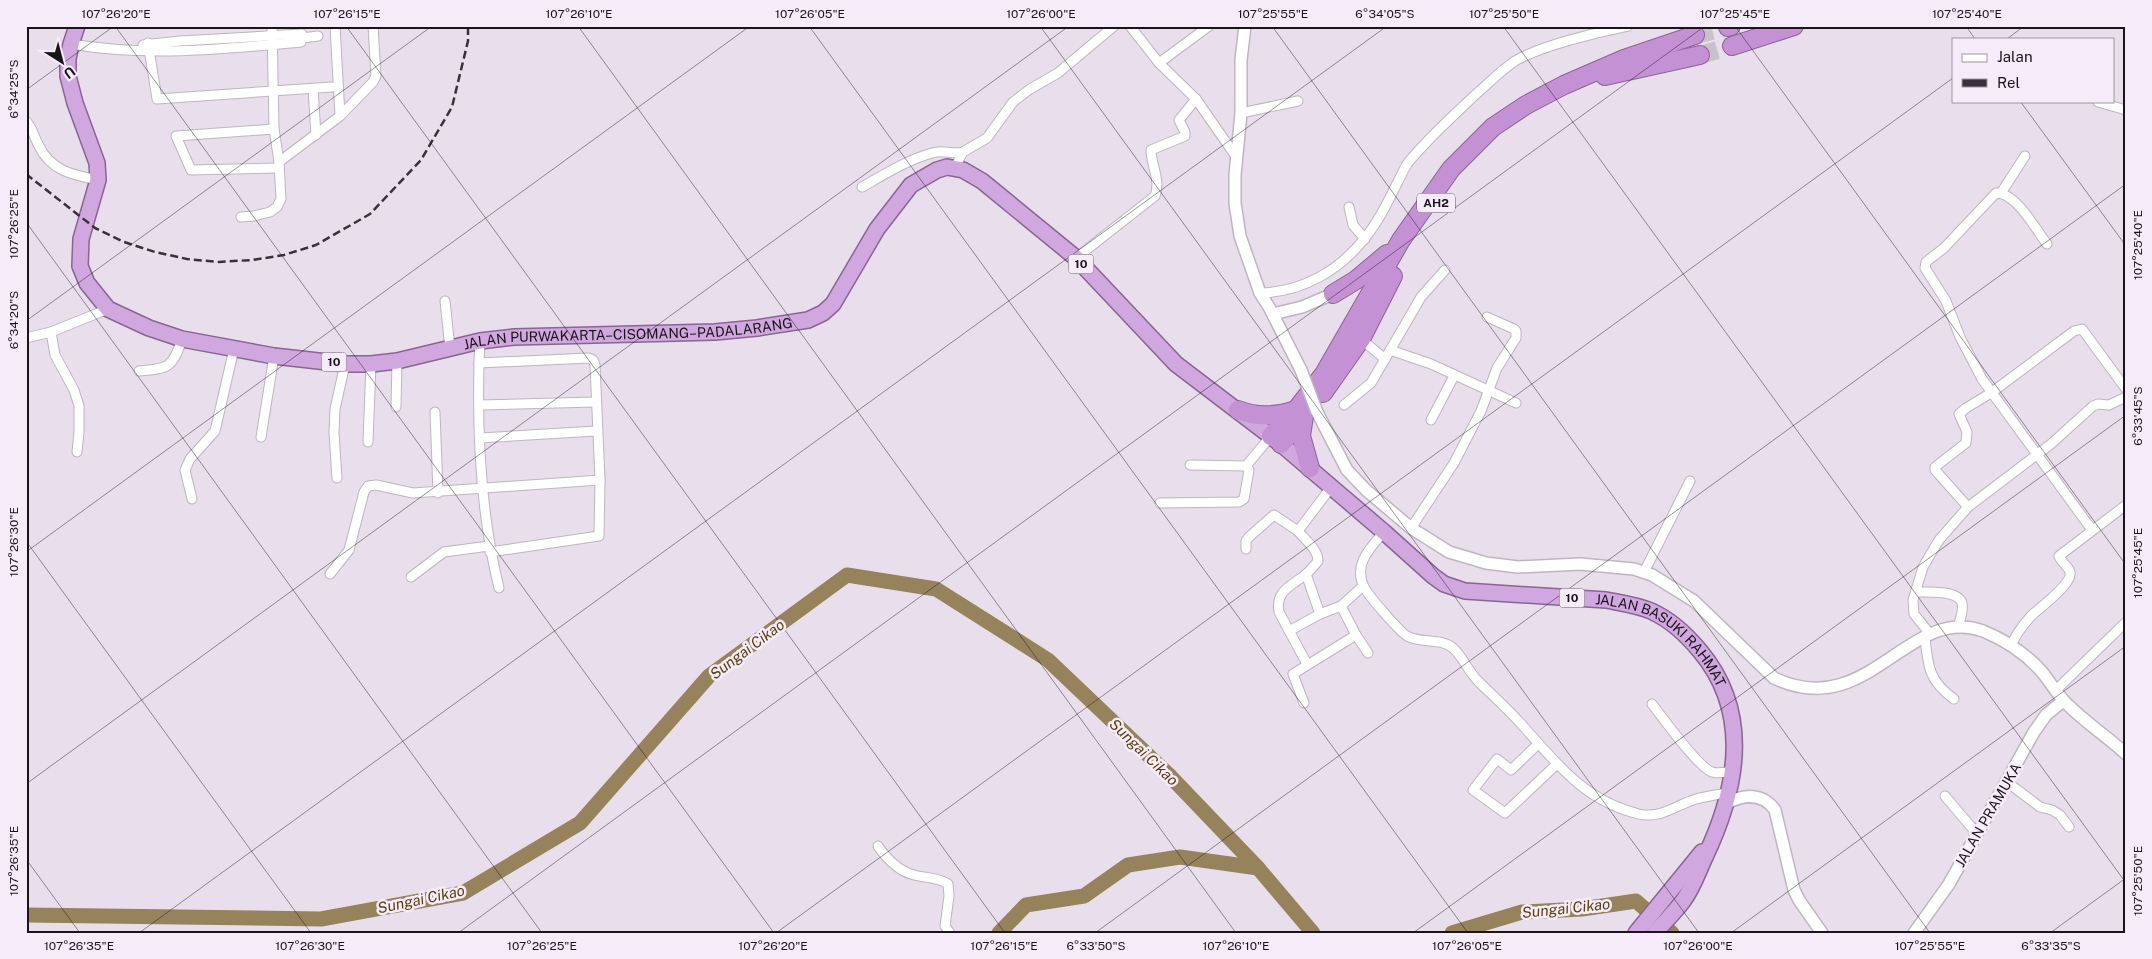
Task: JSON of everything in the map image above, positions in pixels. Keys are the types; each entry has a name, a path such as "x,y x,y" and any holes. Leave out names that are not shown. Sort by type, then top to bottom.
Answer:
{"highway":[{"name":"JALAN PURWAKARTA–CISOMANG–PADALARANG","path":"77,26 70,44 68,76 75,103 96,163 98,180 81,239 80,266 87,282 108,309 149,328 182,339 274,356 346,364 371,364 397,361 480,341 514,337 715,332 774,326 808,320 823,312 832,304 889,211 911,185 938,170 948,167 955,168"},
{"path":"1732,46 1794,26"},
{"path":"1333,294 1377,264 1400,240 1450,169 1493,127 1541,96 1599,70 1695,35"},
{"name":"AH2","path":"1276,440 1306,413 1332,383 1356,333 1436,203 1458,173 1497,132 1540,104 1571,88 1610,74 1700,55"},
{"name":"10","path":"955,168 982,181 1076,258 1164,353 1191,376 1276,440"},
{"path":"1356,333 1400,240"},
{"path":"1333,294 1348,296 1356,304 1356,333"},
{"path":"1238,410 1250,415 1275,416 1306,413 1301,436 1310,468"},
{"name":"JALAN BASUKI RAHMAT","path":"1276,440 1332,486 1421,567 1444,584 1454,589 1505,595 1606,600 1649,610 1666,619 1690,638 1714,669 1731,708 1734,725 1730,787 1714,840 1683,902 1655,933"},
{"name":"JALAN BASUKI RAHMAT","path":"1636,933 1669,894 1690,865 1714,840"}],"street":[{"path":"335,26 340,116"},
{"path":"274,129 176,136 192,170 279,165 340,116 369,87 376,76 372,26"},
{"path":"862,187 896,166 933,152 942,151 953,154 963,152 987,138 1013,102 1030,89 1058,73 1114,26"},
{"path":"1130,26 1159,63 1196,99 1237,158"},
{"path":"1159,63 1209,26"},
{"path":"1245,26 1241,60 1241,113 1235,203 1240,236 1260,293 1273,314 1301,370 1306,413 1347,470 1366,490 1411,528 1449,552 1486,562 1518,567 1580,564 1612,566 1644,572 1666,582 1694,601 1726,630 1762,669 1774,678 1796,687 1821,689 1849,682 1869,673 1938,630 1968,627 1984,632 2011,646 2031,661 2063,701 2092,728 2126,754"},
{"path":"1260,293 1280,293 1312,282 1343,260 1365,239 1407,164 1415,154 1514,62 1576,39 1628,26"},
{"path":"149,48 272,30 302,38"},
{"path":"241,216 262,215 277,207 281,199 274,129 272,30"},
{"path":"70,44 100,49 214,49 273,44 318,36"},
{"path":"213,38 214,49"},
{"path":"149,48 157,99 332,87"},
{"path":"313,89 316,135"},
{"path":"1076,258 1155,196 1157,180 1151,150 1185,136 1179,120 1196,99"},
{"path":"1241,113 1298,100"},
{"path":"2098,102 2126,110"},
{"path":"26,121 32,128 38,146 57,169 98,180"},
{"path":"955,168 963,152"},
{"path":"2002,193 2025,156"},
{"path":"2047,244 2034,227 2028,213 2002,193 1996,193 1990,197 1964,228 1925,264 1927,272 1946,301 1969,356 1991,393 2092,530"},
{"path":"1348,207 1353,225 1365,239"},
{"path":"1344,405 1371,383 1421,297 1445,270"},
{"path":"1273,314 1302,307 1333,294"},
{"path":"445,301 450,348"},
{"path":"26,338 51,332 108,309"},
{"path":"1411,528 1454,463 1480,411 1497,368 1517,334 1514,328 1487,318"},
{"path":"1968,507 1935,470 1935,467 1966,443 1967,432 1960,418 1960,412 1991,393 2074,331 2082,329 2126,389"},
{"path":"51,332 55,356 74,390 79,406 77,452"},
{"path":"1356,333 1385,359"},
{"path":"138,371 169,366 177,356 182,339"},
{"path":"480,341 479,405 483,489 490,549 499,588"},
{"path":"192,499 184,470 190,459 215,431 234,348"},
{"path":"1390,350 1431,364 1454,376 1516,402"},
{"path":"261,437 274,356"},
{"path":"410,577 444,552 490,549 599,536 600,480 596,431 595,365 592,359 479,363"},
{"path":"396,407 397,361"},
{"path":"337,478 334,433 336,409 346,364"},
{"path":"368,442 371,364"},
{"path":"1431,420 1454,376"},
{"path":"1954,699 1942,691 1930,674 1927,636 1914,614 1912,600 1923,567 1939,540 1968,507 2051,444 2096,404 2109,405 2126,397"},
{"path":"479,405 596,402"},
{"path":"435,412 438,493"},
{"path":"481,438 596,431"},
{"path":"1190,465 1246,466 1276,440"},
{"path":"1160,503 1239,502 1244,498 1249,470 1246,466"},
{"path":"330,574 348,550 364,492 368,486 376,485 413,494 600,480"},
{"path":"1644,572 1690,481"},
{"path":"1298,531 1332,486"},
{"path":"2011,646 2014,638 2030,618 2064,586 2070,577 2069,571 2059,556 2126,505"},
{"path":"1246,549 1246,541 1249,537 1274,515 1298,531 1318,556 1318,561 1306,574 1284,589 1279,598 1279,612 1307,664"},
{"path":"1384,532 1367,551 1361,563 1359,574 1369,597 1402,633 1409,637 1441,643 1452,648 1477,680 1495,696 1577,784 1596,797 1640,814 1666,813 1730,787"},
{"path":"1306,574 1320,614"},
{"path":"1289,631 1320,614 1341,606 1364,586"},
{"path":"1916,592 1948,593 1958,597 1962,606 1958,627"},
{"path":"1341,606 1368,653"},
{"path":"2056,690 2126,622"},
{"path":"1304,702 1293,674 1356,635"},
{"name":"JALAN PRAMUKA","path":"1914,933 1949,884 2040,722 2063,701"},
{"path":"1652,704 1694,756 1709,770 1716,773 1730,787 1745,796 1761,798 1770,804 1774,810 1794,890 1802,906 1822,933"},
{"path":"1538,744 1510,770 1497,759 1473,790 1505,813 1557,764"},
{"path":"2008,782 2040,807 2052,810 2059,815 2069,827"},
{"path":"1730,787 1745,796"},
{"path":"1945,796 1977,834"},
{"path":"878,846 887,858 899,868 913,875 946,883 949,896 945,926 950,933"}],"waterway":[{"name":"Sungai Cikao","path":"26,915 321,919 463,893 580,823 709,676 847,575 936,589 1048,660 1170,776 1258,868 1313,933"},
{"path":"999,933 1026,905 1084,896 1128,865 1180,857 1258,868"},
{"name":"Sungai Cikao","path":"1452,933 1522,912 1582,909 1636,901 1672,933"}],"tunnel":[{"path":"1695,35 1728,27"},
{"path":"1700,55 1732,46"}],"railway":[{"path":"26,174 95,228 124,242 155,252 187,259 219,262 252,260 284,255 316,245 370,214 421,160 452,107 468,41 468,26"}]}
